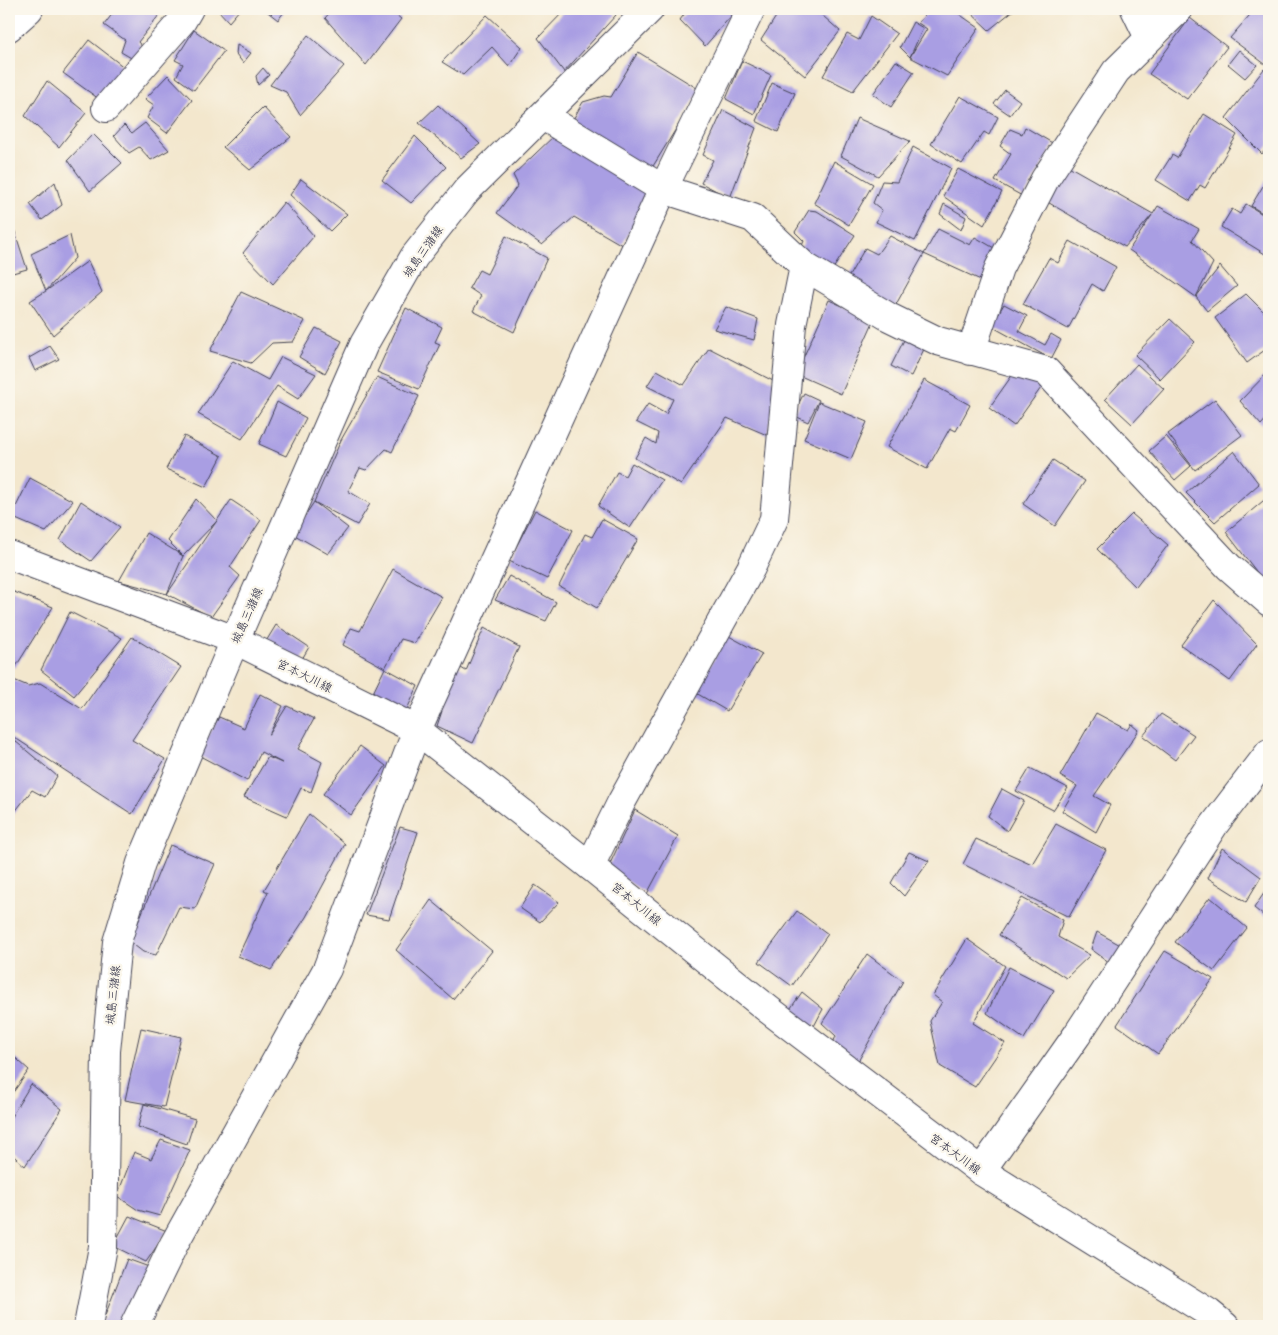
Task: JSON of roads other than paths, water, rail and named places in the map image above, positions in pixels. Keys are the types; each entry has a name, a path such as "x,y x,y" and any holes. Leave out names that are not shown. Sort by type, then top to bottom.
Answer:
{"main road":[{"path":"9,27 29,9"},
{"path":"106,108 182,21 189,9"},
{"name":"城島三潴線","path":"88,1326 103,1248 106,1050 117,942 141,862 234,640 364,344 414,257 467,190 650,9"},
{"path":"134,1326 174,1244 327,969 417,730 664,189 750,9"},
{"path":"1135,9 1149,38"},
{"path":"971,351 999,268 1045,179 1116,71 1179,9"},
{"path":"543,116 664,189 753,218 804,266 889,317 938,341 1046,371 1229,567 1269,602"},
{"path":"590,866 621,803 751,568 774,519 792,325 804,266"},
{"name":"宮本大川線","path":"9,555 234,640 417,730 769,1010 981,1171 1209,1313 1225,1326"},
{"path":"981,1171 1077,1035 1214,825 1269,753"}]}
